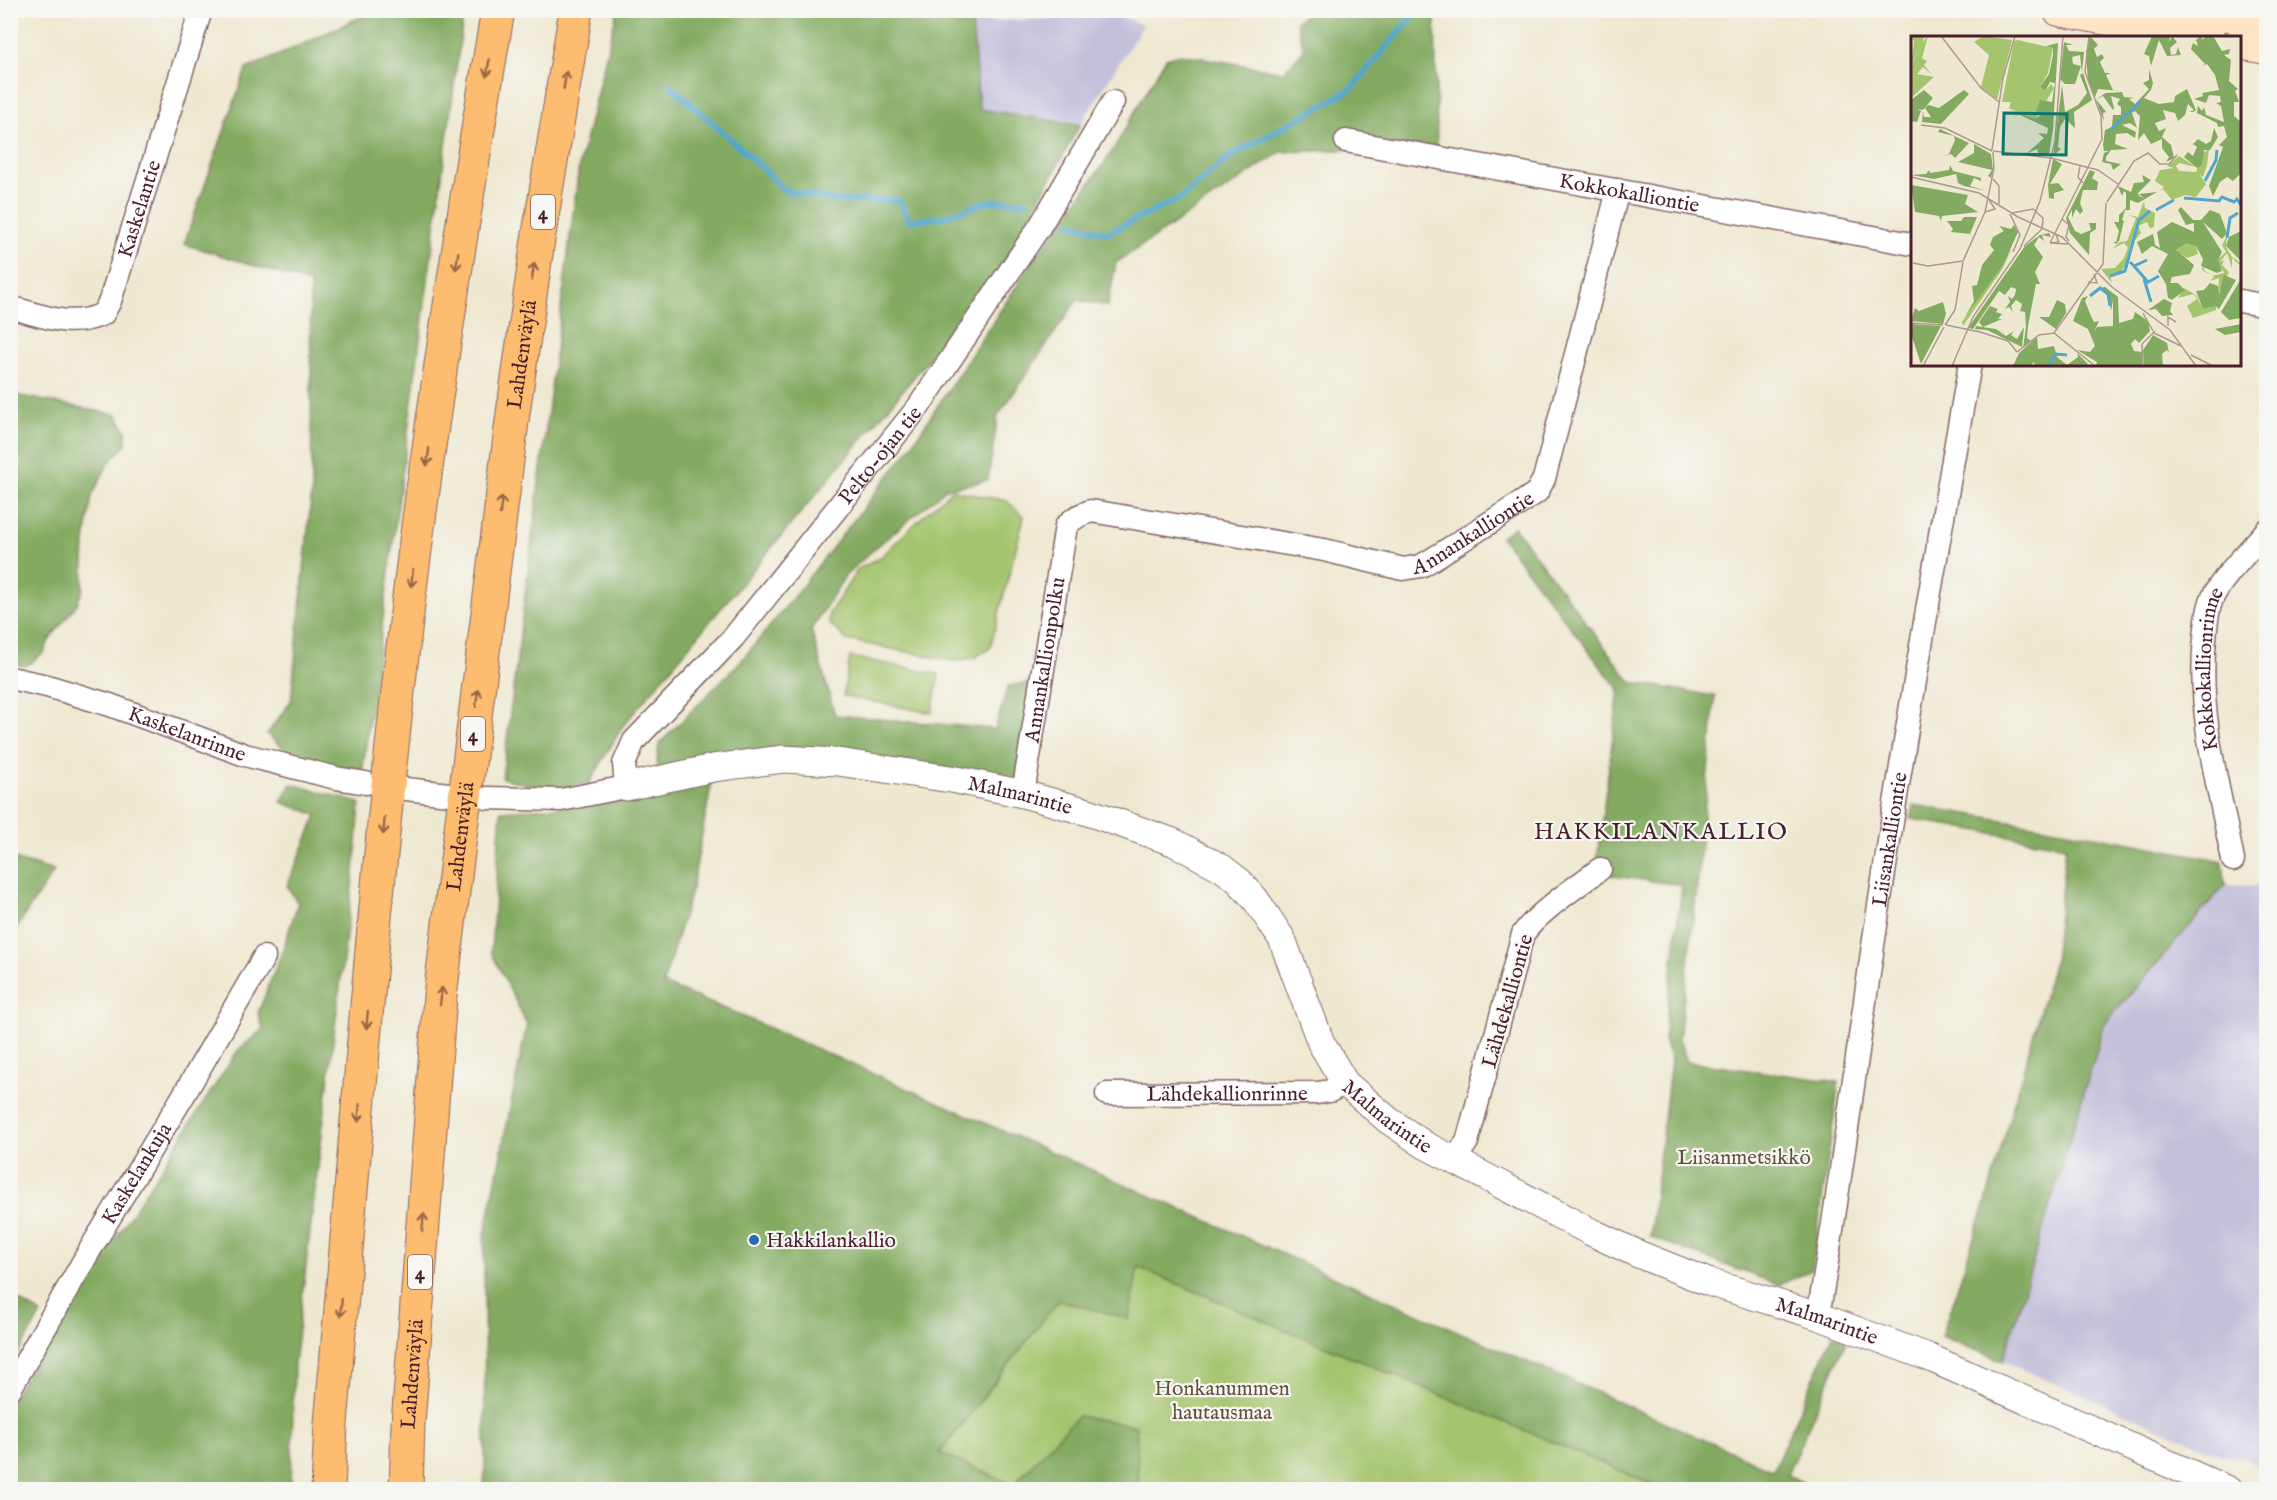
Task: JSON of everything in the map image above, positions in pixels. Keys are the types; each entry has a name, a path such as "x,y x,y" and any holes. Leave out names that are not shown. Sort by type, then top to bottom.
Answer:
{"highway":[{"path":"328,1490 330,1423 390,768 419,520 462,225 498,10"},
{"name":"Lahdenväylä","path":"406,1490 408,1424 440,996 513,413 538,240 576,10"}],"main road":[{"path":"2059,10 2199,36"},
{"path":"2204,10 2266,22"},
{"path":"2241,43 2266,48"}],"street":[{"name":"Kaskelantie","path":"10,307 66,322 81,322 103,314 110,301 201,10"},
{"name":"Pelto-ojan tie","path":"626,787 624,764 634,741 733,638 919,406 1040,226 1113,102"},
{"name":"Kokkokalliontie","path":"1346,141 1911,244"},
{"name":"Annankalliontie","path":"1066,526 1076,516 1091,511 1324,550 1403,569 1421,566 1431,560 1537,492 1544,479 1618,190"},
{"path":"2241,301 2266,306"},
{"name":"Liisankalliontie","path":"1818,1316 1855,1084 1877,919 1935,558 1970,366"},
{"name":"Annankallionpolku","path":"1023,794 1066,526"},
{"name":"Kokkokallionrinne","path":"2233,860 2204,707 2202,662 2212,598 2266,531"},
{"name":"Kaskelanrinne","path":"10,678 47,686 110,705 245,755 336,778 366,783"},
{"name":"Malmarintie","path":"626,787 713,768 783,759 838,762 957,780 1023,794 1088,812 1173,842 1208,859 1239,881 1256,900 1282,939 1321,1043 1345,1083 1388,1120 1425,1145 1591,1232 1638,1254 1708,1282 1818,1316 1984,1381 2228,1490"},
{"path":"487,798 561,800 626,787"},
{"path":"406,789 449,794"},
{"name":"Lähdekalliontie","path":"1454,1160 1467,1142 1523,934 1537,917 1599,869"},
{"name":"Kaskelankuja","path":"10,1389 264,957"},
{"name":"Lähdekallionrinne","path":"1107,1094 1317,1093 1330,1091 1345,1083"}],"shaded area":[{"path":"1119,16 1143,25 1080,125 979,109 972,22"},
{"path":"2225,885 2266,886 2266,1472 2245,1457 2221,1455 2003,1361 2105,1023"}],"green space":[{"path":"908,10 967,14 972,22 979,109 1080,125 994,281 622,727 589,784 549,790 502,778 579,166 617,11"},
{"path":"373,11 464,11 362,775 298,761 267,734 291,701 312,488 310,283 184,244 246,69"},
{"path":"1311,11 1435,11 1437,146 1281,152 1116,263 1108,306 1077,300 998,416 988,480 946,489 874,549 845,576 811,630 835,715 995,729 1008,686 1034,682 1018,779 828,750 656,769 659,744 741,661 908,451 1029,267 1110,155 1166,58 1180,54 1283,72 1304,50 1296,21"},
{"path":"11,394 117,415 126,431 126,444 108,464 92,496 85,542 83,588 77,604 50,639 44,652 24,666 11,663"},
{"path":"952,490 1007,501 1024,517 990,648 974,658 954,661 847,640 829,623 829,614 858,569 881,557"},
{"name":"Liisanmetsikkö","path":"1514,527 1631,682 1715,696 1697,887 1679,1039 1687,1062 1839,1082 1812,1270 1779,1285 1650,1237 1671,1060 1664,1040 1682,885 1613,876 1597,858 1619,690 1501,537"},
{"path":"850,657 939,674 932,713 843,696"},
{"path":"712,781 692,888 663,984 733,1012 1773,1470 1833,1335 1847,1339 1787,1475 1818,1489 1663,1489 1138,1267 1129,1319 1059,1300 939,1453 1013,1485 1078,1416 1136,1426 1139,1489 483,1490 485,1472 484,1239 527,1024 491,952 501,811 587,805"},
{"path":"291,784 360,803 356,854 294,1364 291,1489 11,1489 10,1401 238,1050 263,1029 258,1013 298,903 287,886 317,815 281,802"},
{"path":"1914,805 2068,831 2223,861 2225,885 2105,1023 2003,1361 1941,1336 1986,1202 2054,961 2066,846 1911,819"},
{"path":"10,858 54,871 11,936"},
{"name":"Honkanummen hautausmaa","path":"1138,1267 1663,1489 1139,1489 1136,1426 1078,1416 1013,1485 939,1454 1059,1300"},
{"path":"11,1296 41,1314 11,1366"}],"waterway":[{"path":"1070,223 1107,233 1181,198 1229,157 1350,90 1418,10"},
{"path":"671,86 784,190 837,201 899,200 909,221 942,217 989,201 1027,202"}],"place":[{"name":"Hakkilankallio","path":"754,1240"}],"district":[{"name":"HAKKILANKALLIO","path":"1661,831"}]}
